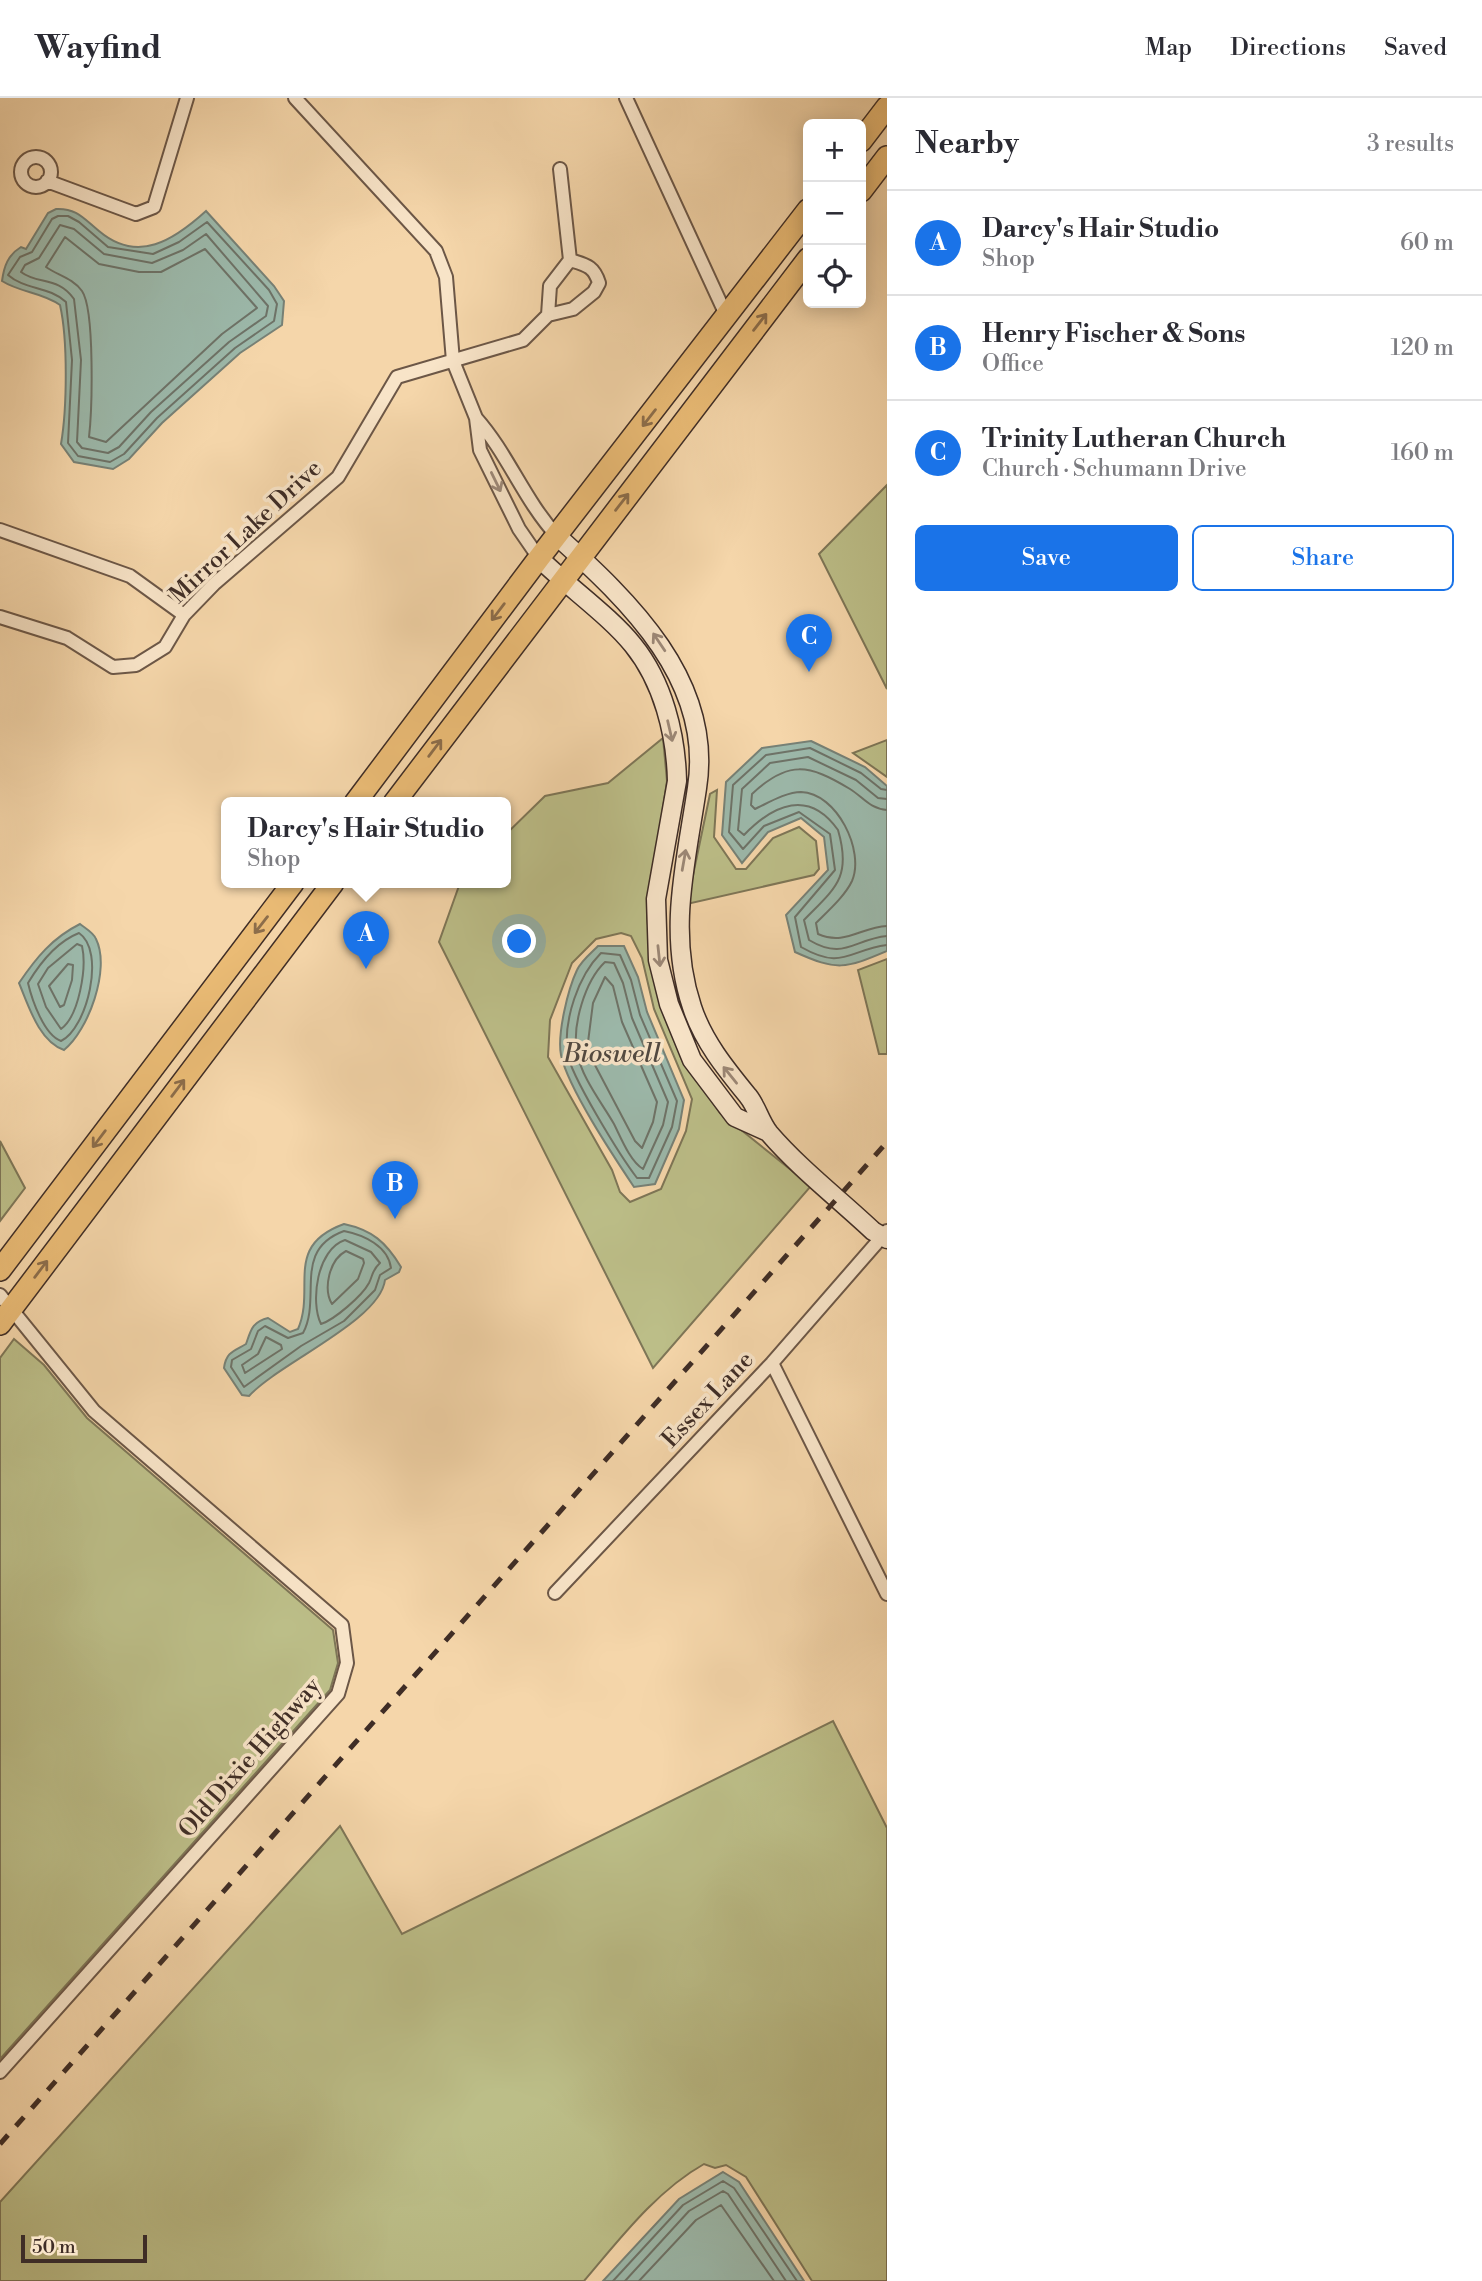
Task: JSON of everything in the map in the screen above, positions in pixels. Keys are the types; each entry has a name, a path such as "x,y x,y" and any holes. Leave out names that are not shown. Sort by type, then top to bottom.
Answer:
{"main road":[{"path":"866,133 882,106"},
{"path":"866,184 887,157"},
{"path":"360,797 539,558 803,217"},
{"path":"399,797 803,266"},
{"path":"0,1270 289,888"},
{"path":"4,1309 329,888"}],"street":[{"path":"47,181 136,214 154,207 187,98"},
{"path":"295,98 436,251 446,277 453,361 476,418 480,450 519,529 539,558 632,644 656,678 671,731 677,781 656,899 658,960 669,1004 692,1060 735,1117 768,1132 886,1240"},
{"path":"626,98 727,317"},
{"path":"560,169 570,260 550,286 548,315 573,309 594,292 598,283 596,272 587,264 570,260"},
{"name":"Mirror Lake Drive","path":"0,617 67,638 113,667 136,665 164,647 184,615 214,584 338,477 397,377 523,341 548,315"},
{"path":"476,418 496,440 517,482 557,536 647,625 673,663 698,729 698,784 679,888 680,958 692,1009 717,1059 751,1100 768,1132"},
{"path":"0,530 130,576 184,615"},
{"name":"Essex Lane","path":"555,1593 886,1240"},
{"name":"Old Dixie Highway","path":"0,2072 338,1694 347,1663 342,1625 94,1411 4,1309"},
{"path":"772,1363 887,1594"}],"green space":[{"path":"887,485 887,689 819,554"},
{"path":"663,738 667,781 647,917 654,978 685,1061 720,1113 811,1186 653,1368 439,942 458,888 511,888 511,829 545,796 608,783","holes":["621,933 631,936 642,958 654,1009 692,1099 686,1131 661,1189 630,1202 620,1192 612,1170 548,1057 550,1020 572,963 596,939"]},
{"path":"887,740 887,777 853,753"},
{"path":"717,790 714,837 736,869 746,869 773,838 799,827 816,841 819,869 814,875 687,904 710,794"},
{"path":"887,959 887,1054 879,1054 858,970"},
{"path":"0,1141 25,1188 0,1221"},
{"path":"14,1339 44,1365 87,1418 333,1630 338,1663 330,1690 0,2059 0,1358"},
{"path":"833,1721 887,1828 887,2281 812,2281 746,2177 726,2165 715,2168 704,2164 686,2175 654,2202 584,2281 0,2281 0,2202 340,1826 402,1934"}],"water":[{"path":"56,209 75,212 113,241 142,247 168,239 206,211 274,286 284,301 282,325 240,353 162,423 129,459 113,469 74,462 61,444 66,374 60,305 2,281 10,257 21,247 26,249 48,213"},
{"path":"811,741 865,767 887,786 887,951 851,964 831,965 795,952 786,915 828,870 824,837 801,818 768,832 742,863 722,835 726,782 762,748"},
{"path":"80,924 96,939 101,966 99,982 89,1014 73,1041 64,1050 55,1046 41,1031 19,983 45,949"},
{"name":"Bioswell","path":"598,946 624,946 638,977 647,1012 684,1100 679,1129 655,1184 634,1187 582,1103 561,1055 562,1024 574,978 581,963"},
{"path":"344,1224 363,1230 384,1244 401,1267 399,1272 385,1280 379,1295 366,1311 348,1326 263,1383 249,1396 242,1395 224,1368 227,1358 246,1344 253,1327 263,1320 268,1318 290,1332 298,1329 303,1314 307,1256 325,1233"},
{"path":"723,2172 739,2182 804,2281 603,2281 679,2199"}],"railway":[{"path":"0,2144 887,1142"}],"place":[{"name":"Trinity Lutheran Church","path":"809,672"},
{"name":"Darcy's Hair Studio","path":"366,969"},
{"name":"Henry Fischer & Sons","path":"395,1219"}]}
